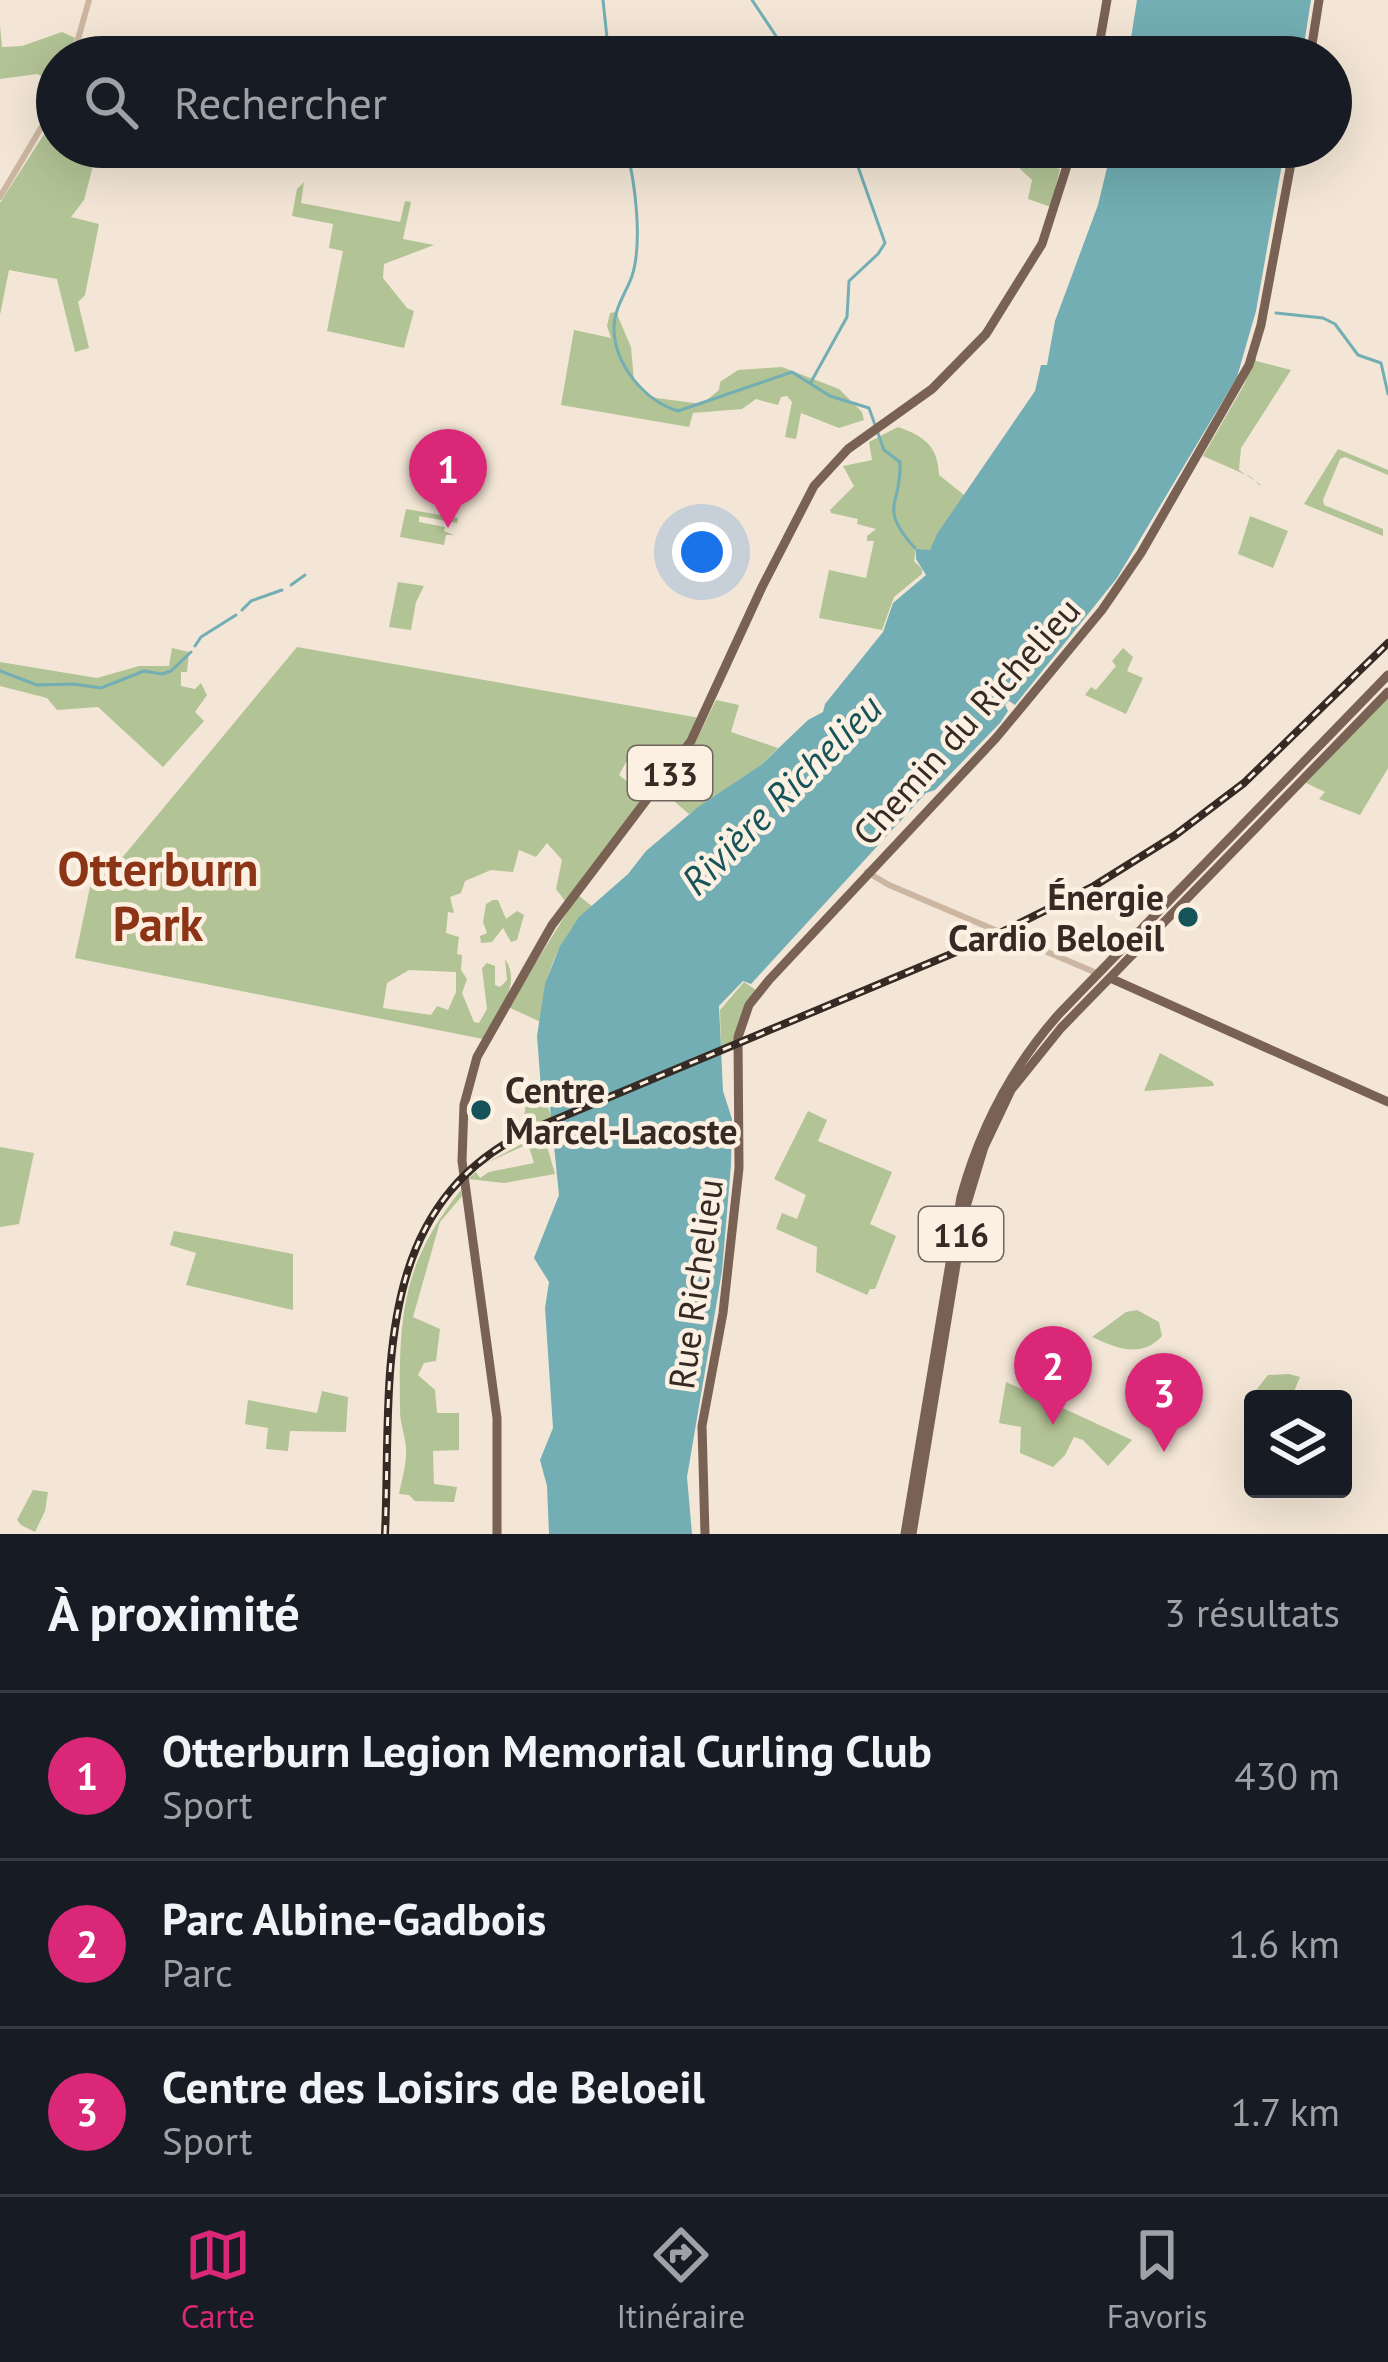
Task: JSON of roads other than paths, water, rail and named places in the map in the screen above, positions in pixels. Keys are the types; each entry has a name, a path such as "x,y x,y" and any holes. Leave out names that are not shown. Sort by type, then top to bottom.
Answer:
{"main road":[{"path":"1101,36 1107,0"},
{"path":"1313,36 1318,0"},
{"name":"133","path":"497,1534 496,1418 462,1161 464,1105 485,1041 557,917 685,751 805,501 837,459 932,388 986,334 1042,244 1066,168"},
{"name":"Chemin du Richelieu","path":"867,872 1010,721 1102,610 1150,540 1250,365 1290,168"},
{"name":"116","path":"908,1534 962,1228 980,1156 998,1115 1023,1072 1104,976 1388,675"},
{"name":"116","path":"1104,976 1388,692"},
{"name":"Rue Richelieu","path":"705,1534 702,1426 723,1313 739,1168 739,1031 756,995 867,872"},
{"path":"1104,976 1388,1102"}],"street":[{"path":"79,36 89,0"},
{"path":"0,197 36,142"},
{"path":"867,872 1104,976"}],"water":[{"path":"1137,0 1311,0 1305,36 1131,36"},
{"name":"Rivière Richelieu","path":"1107,168 1281,168 1256,311 1237,377 1117,578 1015,705 1009,701 1005,705 1008,711 1000,723 935,790 926,793 751,984 743,981 719,1006 723,1091 732,1119 731,1165 722,1271 687,1477 692,1534 549,1534 547,1486 540,1460 553,1428 545,1308 549,1282 534,1258 559,1195 537,1036 545,984 560,946 579,917 628,874 646,851 823,712 883,632 893,603 926,575 916,549 930,550 1035,391"}],"waterway":[{"path":"603,0 607,36"},
{"path":"752,0 776,36"},
{"path":"630,168 637,246 614,328 619,355 634,380 654,399 678,411 792,372 830,396 869,408 884,450 900,462 894,514 915,548"},
{"path":"811,382 847,317 849,281 885,243 858,168"},
{"path":"1276,313 1323,318 1335,324 1358,355 1381,363 1388,394"},
{"path":"291,585 305,575"},
{"path":"242,610 251,601 282,590"},
{"path":"195,646 236,615"},
{"path":"0,671 37,685 101,688 144,671 171,671 191,652"}],"railway":[{"path":"385,1534 391,1359 399,1303 415,1251 441,1203 479,1162 533,1129 992,937 1094,886 1174,836 1244,783 1388,643"}],"place":[{"name":"Otterburn Legion Memorial Curling Club","path":"448,528"},
{"name":"Énergie Cardio Beloeil","path":"1188,917"},
{"name":"Centre Marcel-Lacoste","path":"481,1110"},
{"name":"Parc Albine-Gadbois","path":"1053,1425"},
{"name":"Centre des Loisirs de Beloeil","path":"1164,1452"}],"district":[{"name":"Otterburn Park","path":"158,896"}]}
